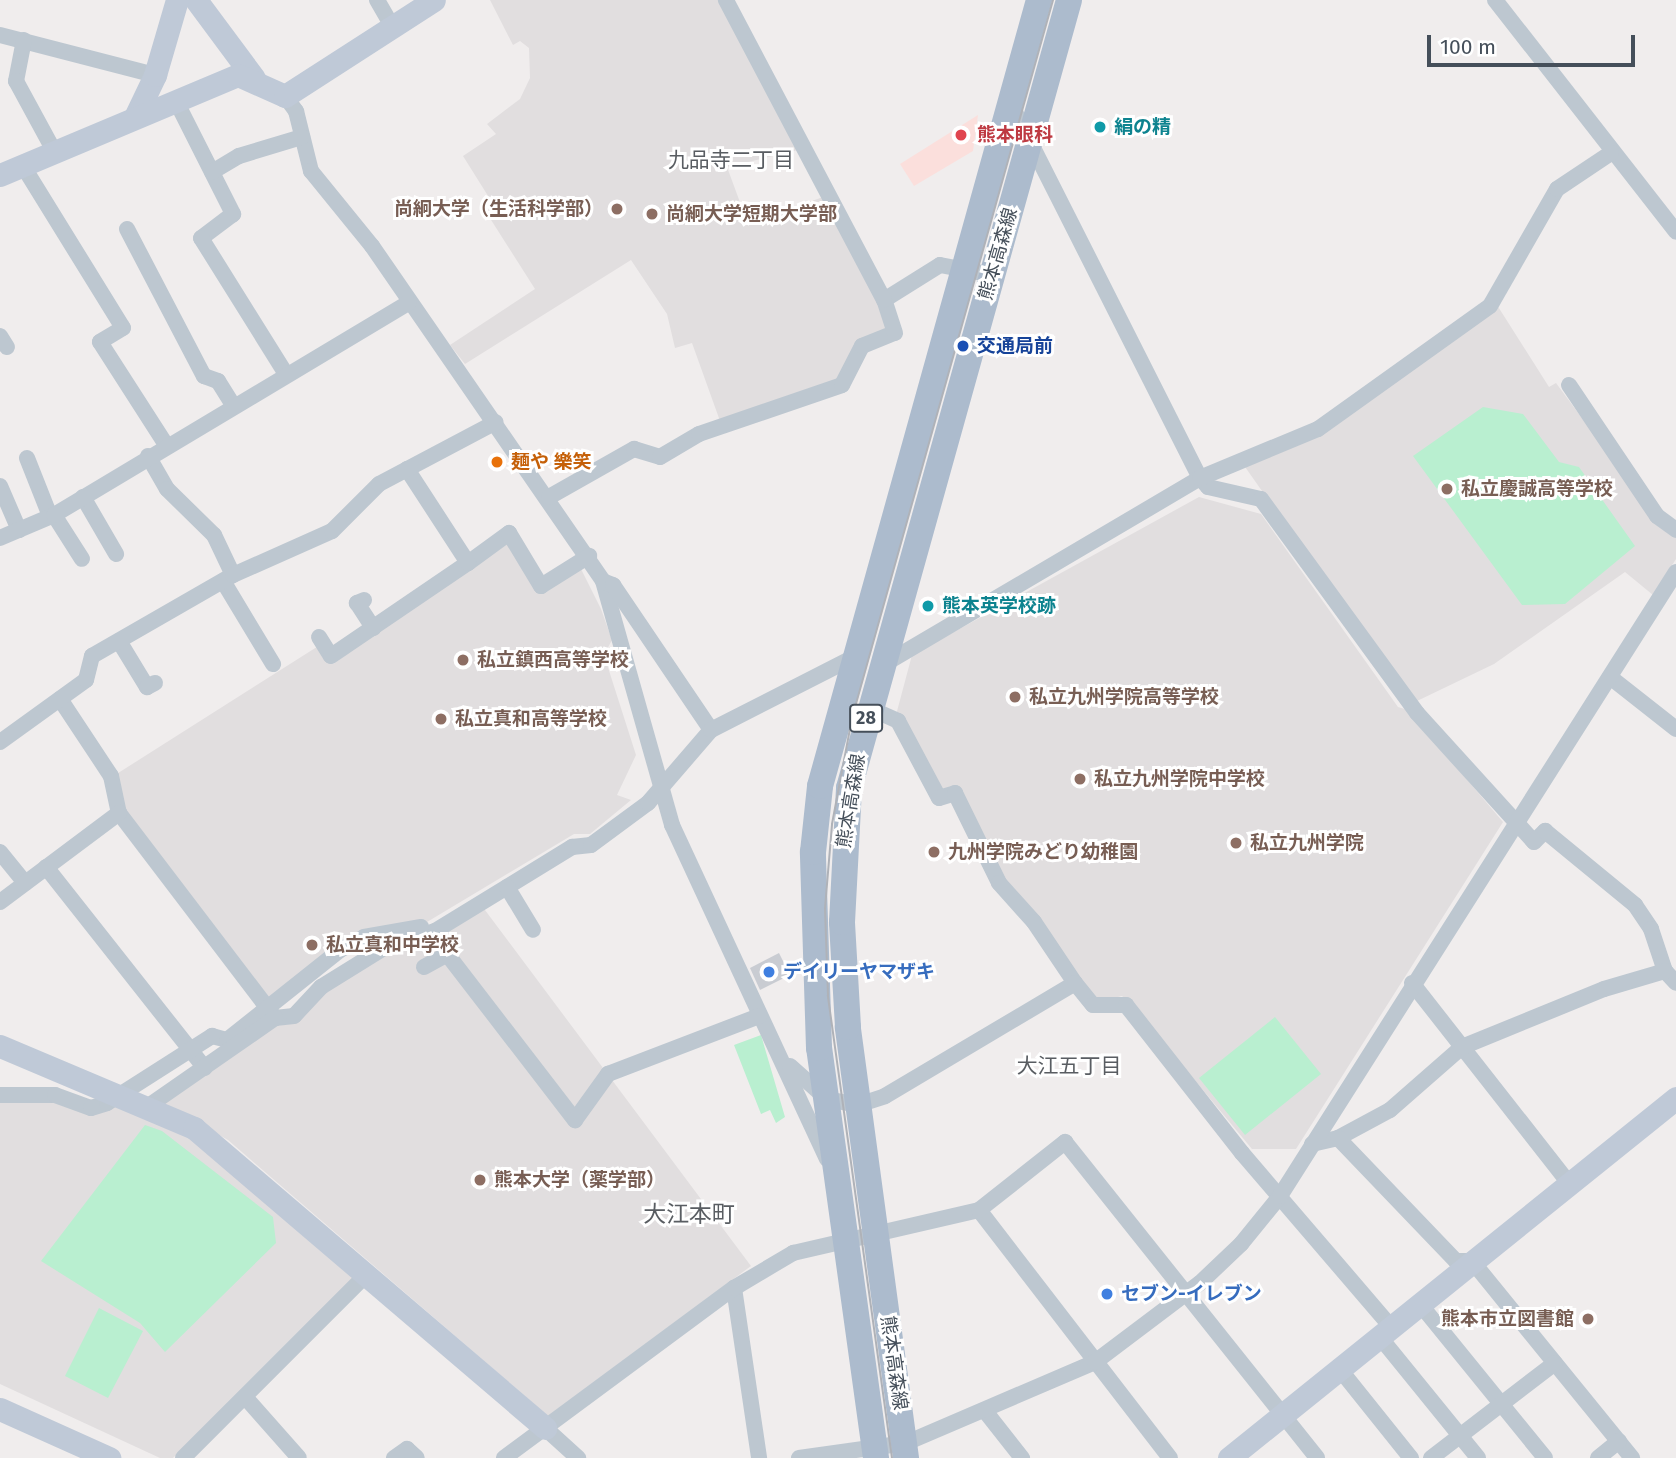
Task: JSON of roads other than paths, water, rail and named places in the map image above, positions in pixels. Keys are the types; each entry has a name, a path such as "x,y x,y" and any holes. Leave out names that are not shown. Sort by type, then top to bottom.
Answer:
{"main road":[{"name":"熊本高森線","path":"906,1450 848,1027 843,856 849,788 869,708 867,661 963,271 1039,0"},
{"name":"熊本高森線","path":"875,1454 849,1236 819,1048 813,852 820,786 867,661 993,275 1069,0"}],"street":[{"path":"135,117 155,75 177,0"},
{"path":"195,0 254,78"},
{"path":"377,0 392,26"},
{"path":"285,96 433,0"},
{"path":"549,497 634,449 660,457 699,434 842,385 862,346 895,333 884,300 726,0"},
{"path":"1495,0 1611,153 1676,232"},
{"path":"0,35 155,75"},
{"path":"24,40 16,81 54,152"},
{"path":"0,175 238,75 254,78 285,96 296,111 311,171 372,246 408,303 549,497 603,581 634,677 658,786 759,1016 779,1053 842,1193"},
{"path":"177,101 233,214 201,238 286,374"},
{"path":"1011,103 1028,146 1200,478 1208,487 1261,499 1366,650 1516,823 1534,842 1545,831 1635,905 1651,929 1665,971 1676,983"},
{"path":"212,172 239,156 302,137"},
{"path":"0,1095 55,1095 91,1108 121,1096 212,1036 227,1040 271,1013 294,1016 321,987 384,948 435,931 572,847 592,845 648,803 658,786 711,730 867,661 1200,478 1318,429 1490,306 1557,189 1611,153"},
{"path":"23,166 123,328 100,342 166,445"},
{"path":"127,229 204,376 218,381 233,405"},
{"path":"884,300 940,265 993,275"},
{"path":"0,538 52,516 166,445 408,303"},
{"path":"1569,385 1657,516 1676,530"},
{"path":"0,741 86,680 92,656 228,578 332,531 379,484 496,422"},
{"path":"148,456 167,489 214,535 228,578 273,664"},
{"path":"27,458 52,516 82,559"},
{"path":"407,469 468,563"},
{"path":"0,486 19,530"},
{"path":"83,497 116,554"},
{"path":"319,637 331,656 509,533 541,586 589,556"},
{"path":"799,1458 906,1450 985,1410 1095,1362 1185,1292 1241,1244 1280,1196 1412,983 1676,572"},
{"path":"603,581 613,585 711,730"},
{"path":"364,600 357,603 373,628"},
{"path":"119,641 145,688"},
{"path":"1609,677 1676,729"},
{"path":"60,699 111,776 119,813 271,1013"},
{"path":"869,708 898,721 939,798 955,793 999,883 1034,922 1093,1006 1126,1004 1385,1331 1478,1458"},
{"path":"147,1107 205,1068 340,950 364,937 428,926 576,837 594,835 651,784 658,786"},
{"path":"0,902 119,813"},
{"path":"0,852 25,883"},
{"path":"46,867 205,1068"},
{"path":"507,887 533,930"},
{"path":"424,967 447,954 575,1120 608,1074 759,1016"},
{"path":"1312,1144 1338,1138 1390,1110 1462,1047 1604,989 1665,971"},
{"path":"779,1053 827,1099 858,1105 885,1096 1075,983"},
{"path":"1412,983 1569,1183"},
{"path":"0,1046 194,1128 231,1156 578,1458"},
{"path":"779,1053 794,1061 819,1048"},
{"path":"1229,1458 1338,1367 1676,1098"},
{"path":"1338,1138 1455,1261 1472,1261"},
{"path":"505,1458 734,1288 793,1252 849,1236 979,1210 1065,1142 1317,1458"},
{"path":"979,1210 1170,1458"},
{"path":"1472,1261 1632,1458"},
{"path":"183,1458 367,1275"},
{"path":"734,1288 759,1458"},
{"path":"1420,1304 1545,1458"},
{"path":"1431,1458 1555,1363"},
{"path":"1338,1367 1411,1458"},
{"path":"245,1397 299,1458"},
{"path":"0,1409 110,1458"},
{"path":"985,1410 1022,1458"},
{"path":"1598,1458 1619,1441"},
{"path":"394,1458 407,1450 417,1458"}],"tram line":[{"path":"892,1458 828,995 825,908 832,824 852,718 1053,0"}],"place":[{"name":"絹の精","path":"1100,127"},
{"name":"熊本眼科","path":"961,135"},
{"name":"尚絅大学（生活科学部）","path":"617,209"},
{"name":"尚絅大学短期大学部","path":"652,214"},
{"name":"交通局前","path":"963,346"},
{"name":"麺や 樂笑","path":"497,462"},
{"name":"私立慶誠高等学校","path":"1447,489"},
{"name":"熊本英学校跡","path":"928,606"},
{"name":"私立鎮西高等学校","path":"463,660"},
{"name":"私立九州学院高等学校","path":"1015,697"},
{"name":"私立真和高等学校","path":"441,719"},
{"name":"私立九州学院中学校","path":"1080,779"},
{"name":"私立九州学院","path":"1236,843"},
{"name":"九州学院みどり幼稚園","path":"934,852"},
{"name":"私立真和中学校","path":"312,945"},
{"name":"デイリーヤマザキ","path":"769,972"},
{"name":"熊本大学（薬学部）","path":"480,1180"},
{"name":"セブン-イレブン","path":"1107,1294"},
{"name":"熊本市立図書館","path":"1588,1319"}],"district":[{"name":"九品寺二丁目","path":"731,160"},
{"name":"大江五丁目","path":"1069,1066"},
{"name":"大江本町","path":"689,1214"}]}
